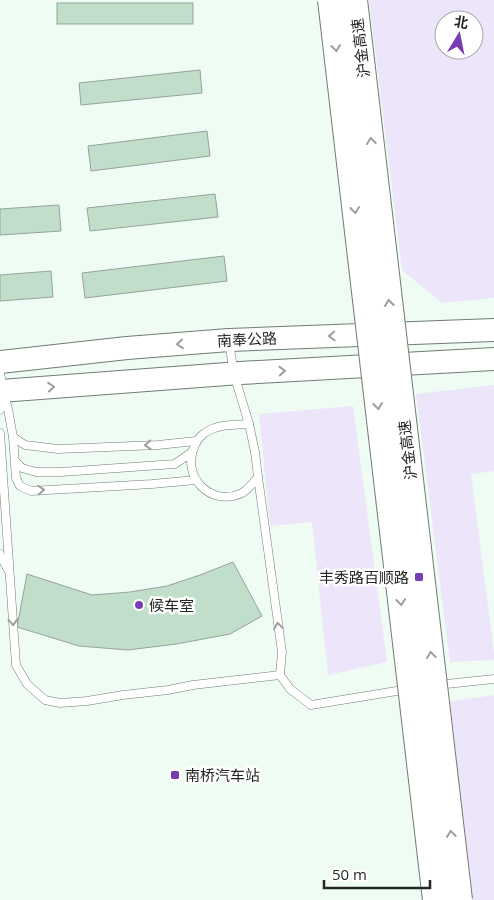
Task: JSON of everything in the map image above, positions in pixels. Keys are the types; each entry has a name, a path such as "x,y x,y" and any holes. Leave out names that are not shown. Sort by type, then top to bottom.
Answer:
{"highway":[{"name":"沪金高速","path":"331,0 436,900"},
{"name":"沪金高速","path":"354,0 459,900"}],"main road":[{"name":"南奉公路","path":"0,362 127,348 229,340 494,330"},
{"path":"1,391 234,374 494,359"}],"lane":[{"path":"229,340 234,374 249,424 256,460 282,652 280,675 290,689 311,705 421,687"},
{"path":"1,391 8,409 13,437 16,478 20,486 31,491 196,480"},
{"path":"249,424 214,428 204,433 196,442 190,463 193,474 199,484 218,496 230,496 241,493 251,486 258,477"},
{"path":"0,433 16,665 27,684 45,700 60,703 87,701 193,685 280,675"},
{"path":"13,437 25,445 58,449 196,442"},
{"path":"14,461 22,468 36,472 61,472 176,464 192,452"},
{"path":"0,554 10,573"},
{"path":"430,686 494,679"}],"shaded area":[{"path":"369,0 494,0 494,298 442,303 402,270"},
{"path":"494,385 494,471 471,474 494,660 450,662 416,394"},
{"path":"353,406 387,662 328,675 312,522 270,526 259,414"},
{"path":"494,695 494,900 470,900 447,702"}],"building":[{"path":"57,3 193,3 193,24 57,24"},
{"path":"200,70 202,93 81,105 79,83"},
{"path":"207,131 210,156 91,171 88,146"},
{"path":"215,194 218,217 90,231 87,208"},
{"path":"59,205 61,231 0,235 0,209"},
{"path":"224,256 227,281 85,298 82,273"},
{"path":"51,271 53,297 0,301 0,275"},
{"name":"候车室","path":"233,562 262,616 230,634 176,644 128,650 79,646 17,627 27,574 92,595 130,592 167,586"}],"place":[{"name":"丰秀路百顺路","path":"419,577"},
{"name":"候车室","path":"139,605"},
{"name":"南桥汽车站","path":"175,775"}]}
